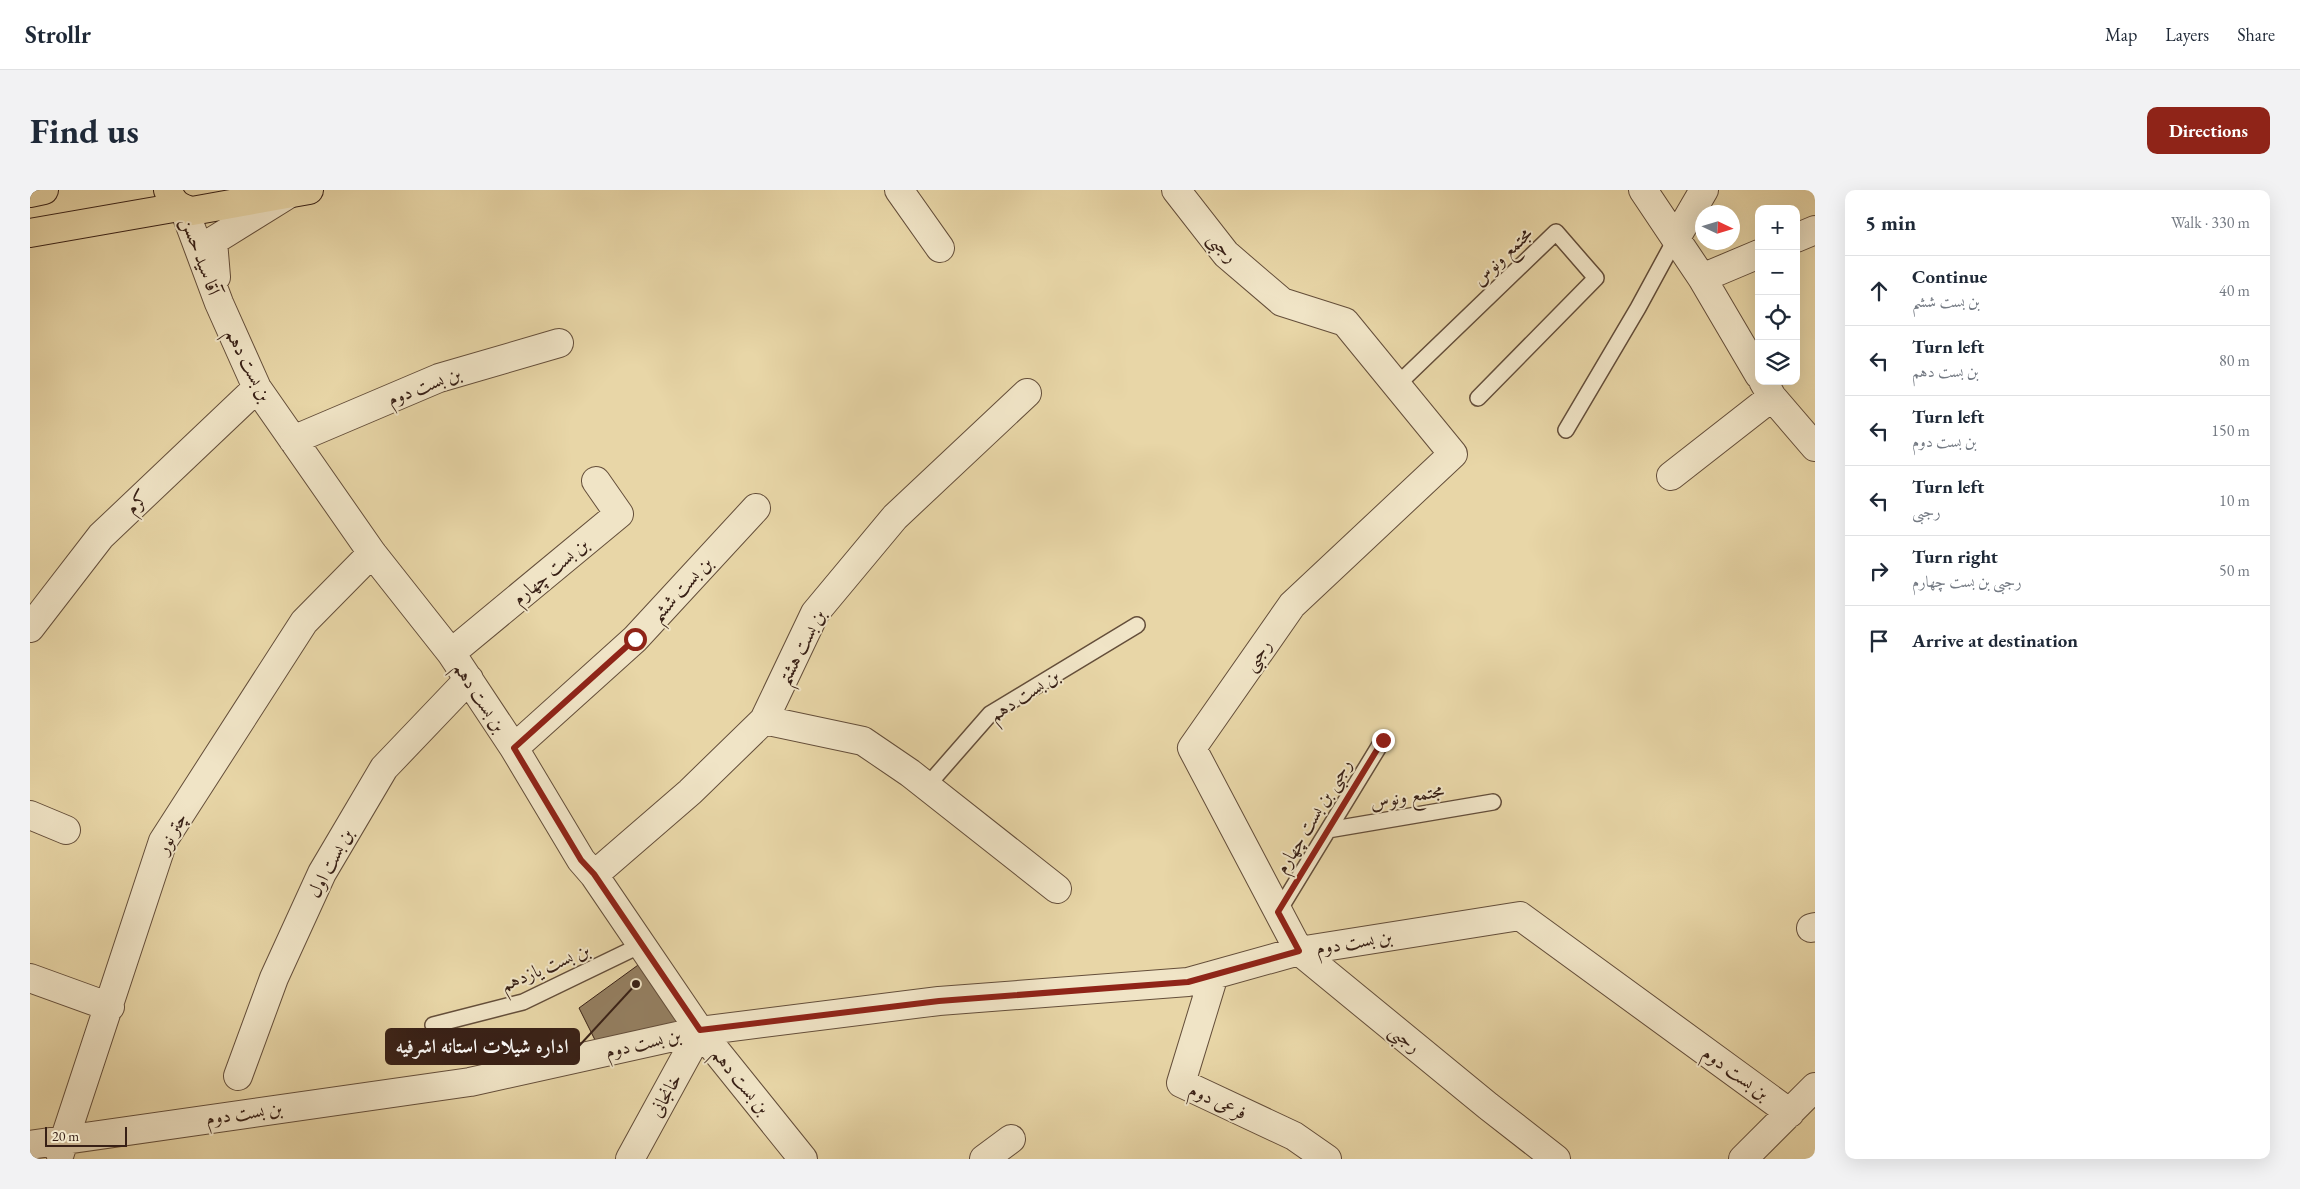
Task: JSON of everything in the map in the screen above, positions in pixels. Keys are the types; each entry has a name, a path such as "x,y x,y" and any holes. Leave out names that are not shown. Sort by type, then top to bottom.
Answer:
{"main road":[{"path":"30,192 44,190"},
{"path":"30,233 177,202 192,211 298,192"}],"street":[{"path":"899,190 940,248"},
{"name":"رجبی","path":"1176,190 1226,254 1282,302 1345,322 1453,454 1292,605 1192,748 1299,951 1488,1106 1556,1159"},
{"path":"1643,190 1702,278 1755,369"},
{"path":"1676,238 1704,190"},
{"path":"219,303 213,241 298,192"},
{"name":"آقا سید حسن","path":"177,202 219,303"},
{"path":"1800,236 1815,230"},
{"path":"1702,278 1755,256"},
{"name":"بن بست دهم","path":"219,303 257,388 372,553 451,653 469,679 514,748 581,860 594,874 700,1030 803,1159"},
{"name":"بن بست دوم","path":"293,440 440,378 559,343"},
{"path":"1671,476 1763,385"},
{"path":"1765,385 1815,447"},
{"name":"کرم","path":"30,628 101,536 257,388"},
{"name":"بن بست هشتم","path":"594,874 690,792 764,720 815,613 895,517 1027,393"},
{"name":"بن بست چهارم","path":"451,653 618,514 596,481"},
{"name":"بن بست ششم","path":"514,748 635,639 756,508"},
{"name":"چتر نور","path":"61,1149 110,1007 163,841 304,622 372,553"},
{"name":"بن بست اول","path":"238,1076 274,978 322,873 384,768 469,679"},
{"path":"764,720 863,741 927,786 1057,888"},
{"path":"30,815 66,830"},
{"name":"بن بست دوم","path":"30,1145 61,1149 470,1082 700,1030 939,1001 1188,982 1299,951 1520,916 1790,1113"},
{"name":"فرعی دوم","path":"1214,975 1180,1083 1294,1136 1327,1159"},
{"path":"30,978 110,1007"},
{"name":"خانجانی","path":"630,1159 700,1030"},
{"path":"1743,1159 1815,1087"},
{"path":"984,1159 1011,1139"}],"lane":[{"name":"مجتمع ونوس","path":"1397,385 1556,232 1596,278 1478,398"},
{"path":"1566,430 1638,308 1676,238"},
{"name":"بن بست دهم","path":"927,786 990,714 1137,625"},
{"name":"رجبی بن بست چهارم","path":"1278,912 1383,740"},
{"name":"مجتمع ونوس","path":"1328,830 1494,802"},
{"name":"بن بست یازدهم","path":"433,1026 523,1002 641,945"}],"building":[{"path":"645,960 691,1033 602,1054 579,1008"}],"place":[{"name":"اداره شیلات استانه اشرفیه","path":"636,984"}],"route":[{"path":"635,639 514,748 581,860 594,874 700,1030 939,1001 1188,982 1299,951 1278,912 1383,740"}]}
